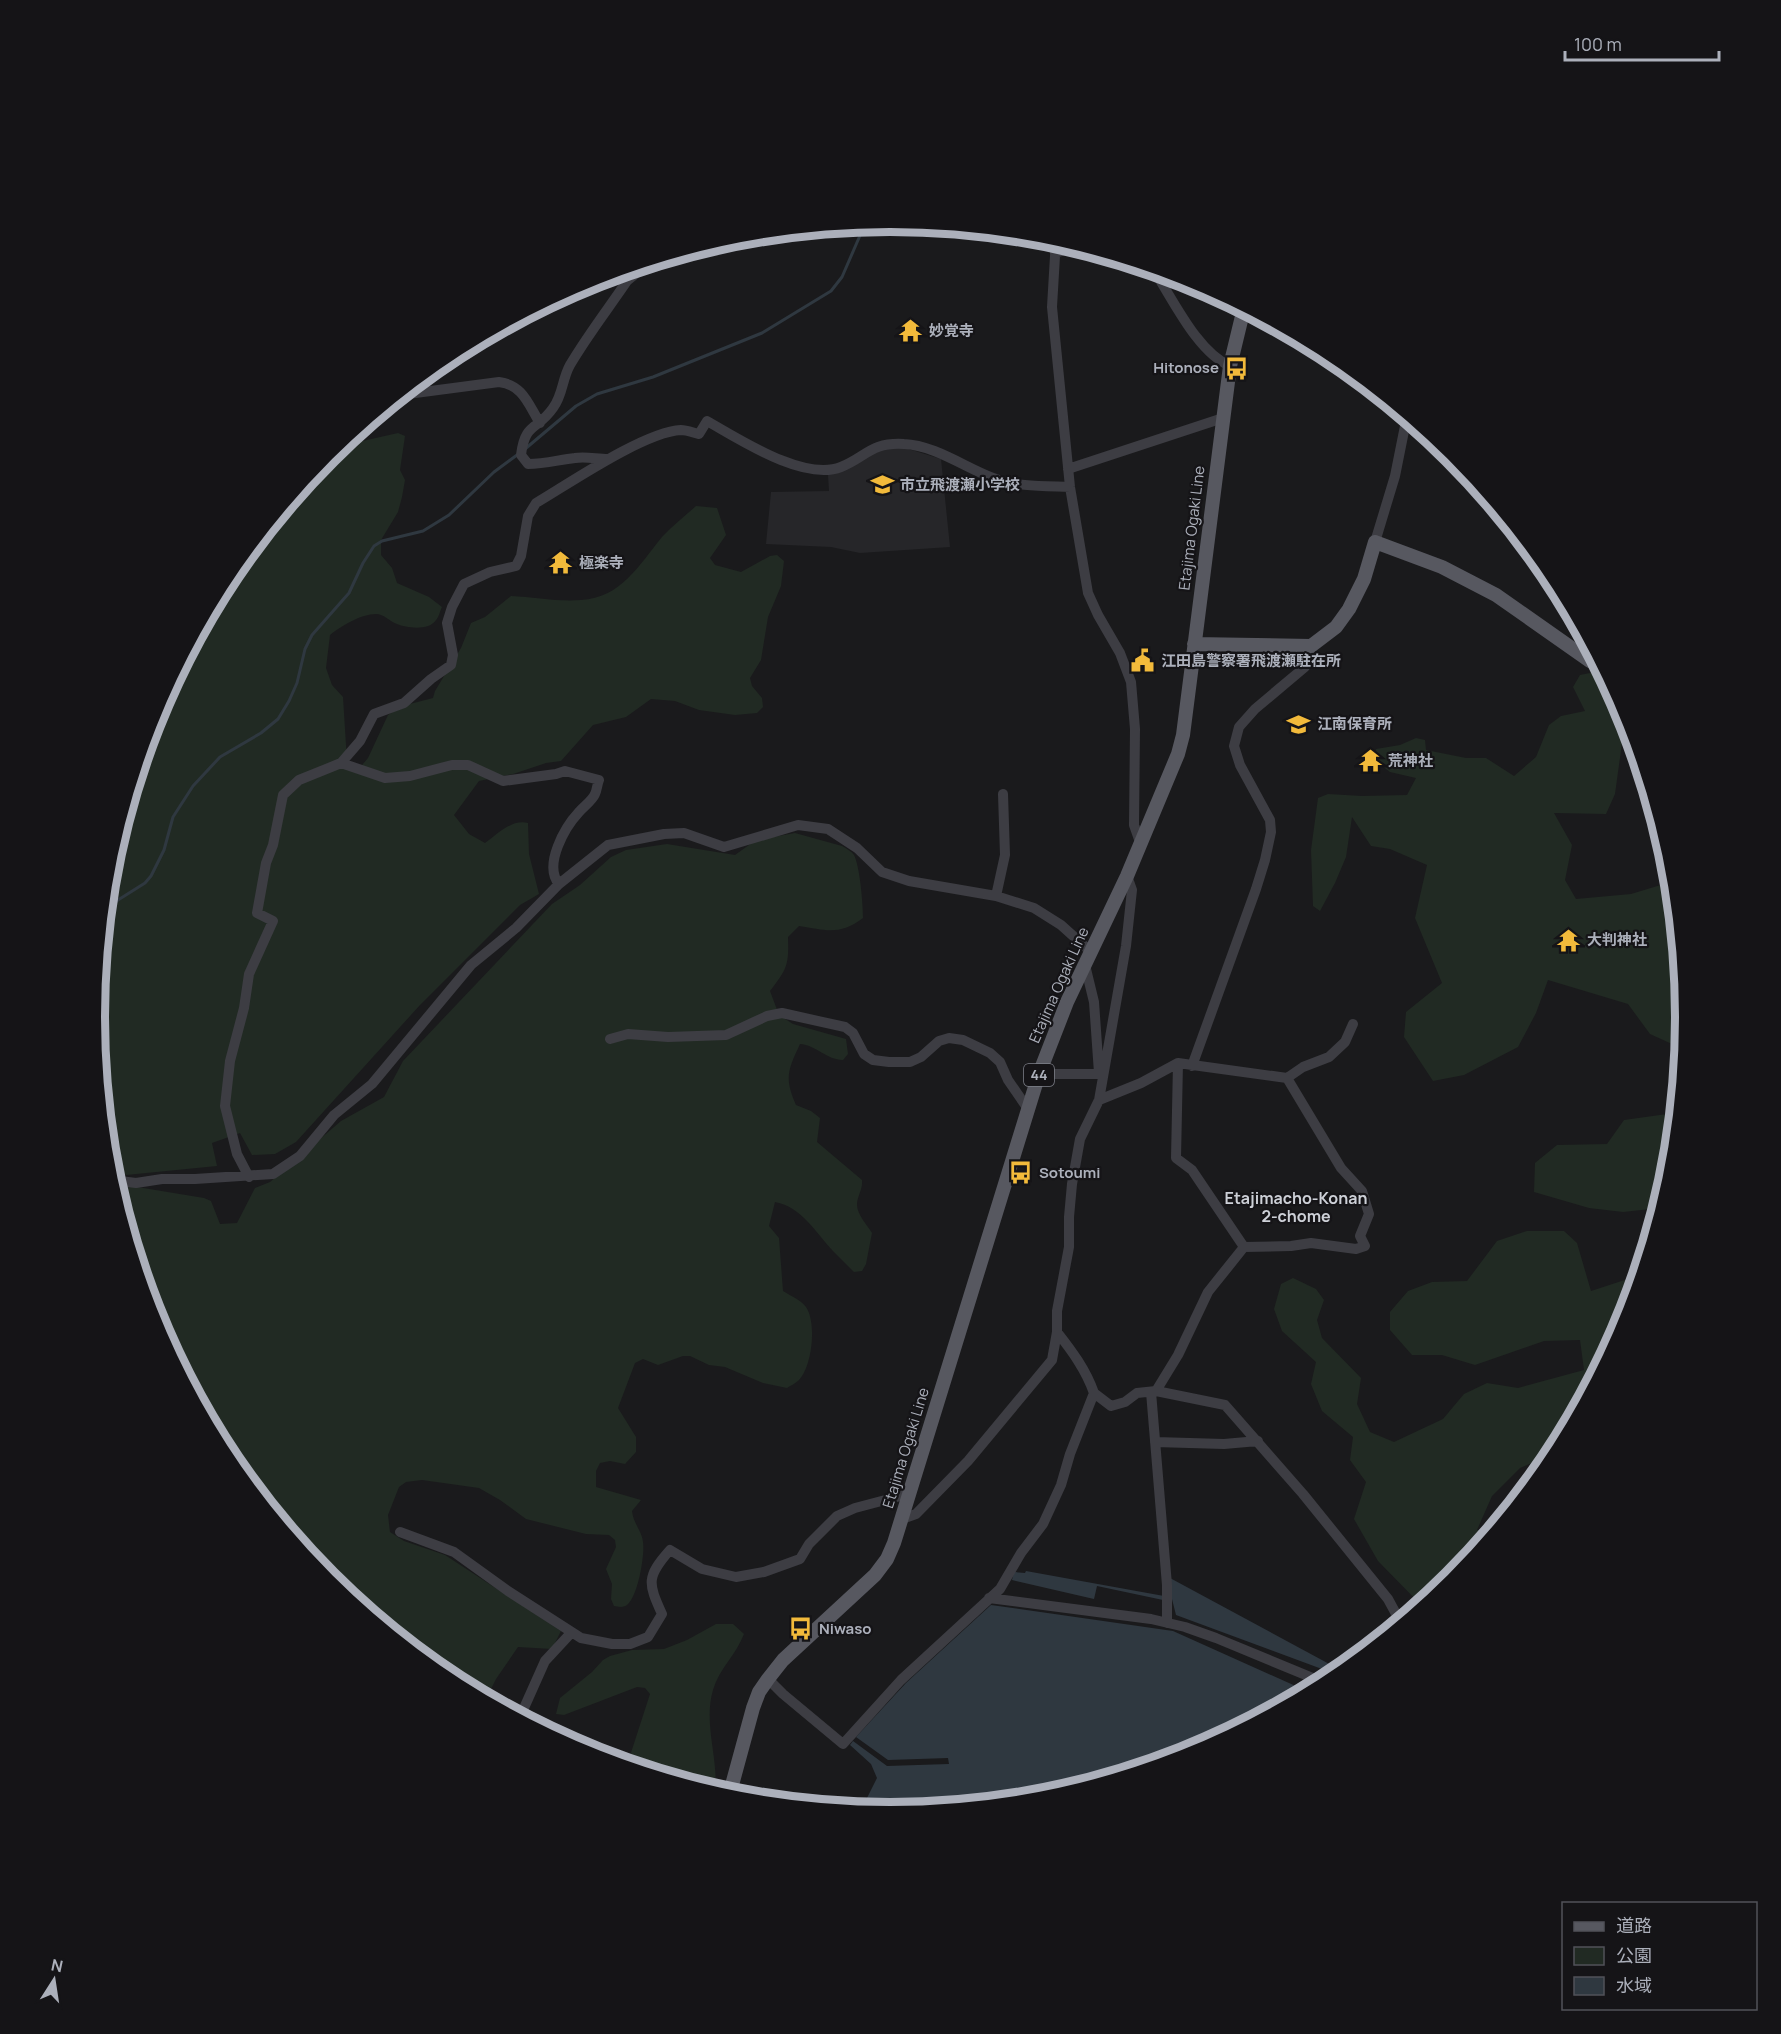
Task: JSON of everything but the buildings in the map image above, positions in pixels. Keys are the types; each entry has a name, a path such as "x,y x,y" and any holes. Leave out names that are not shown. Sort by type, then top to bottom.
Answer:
{"main road":[{"name":"Etajima Ogaki Line","path":"732,1786 753,1708 768,1678 783,1660 875,1575 890,1551 902,1519 1039,1074 1067,1002 1126,876 1178,754 1183,735 1230,366 1242,315"},
{"path":"1194,644 1311,646 1336,627 1349,609 1364,579 1375,542 1442,567 1487,591 1590,661"}],"street":[{"path":"1055,249 1053,317 1068,469 1088,593 1119,653 1131,682 1135,729 1134,825 1140,842"},
{"path":"1055,253 1062,251"},
{"path":"611,459 577,457 545,464 528,464 521,455 523,439 529,430 540,423 553,408 560,396 568,368 627,281 636,274"},
{"path":"1160,279 1202,345 1219,361 1230,366"},
{"path":"413,393 499,382 507,383 517,387 540,423"},
{"path":"1068,469 1223,418"},
{"path":"249,1177 237,1154 225,1106 230,1061 244,1008 249,974 273,921 257,913 266,863 273,845 283,795 299,780 341,763 360,741 374,714 405,703 430,679 451,665 453,655 447,622 464,584 490,572 516,566 521,556 528,516 536,503 611,459 658,435 683,430 699,434 706,421 791,465 811,470 840,468 875,447 904,444 923,447 996,479 1034,486 1071,487"},
{"path":"1375,542 1395,476 1405,424"},
{"path":"1192,1066 1256,889 1271,832 1270,820 1240,765 1234,746 1239,727 1255,709 1305,667 1311,646"},
{"path":"341,763 385,778 410,776 452,765 468,765 503,781 565,771 599,780 595,796 577,814 555,852 554,878 559,884"},
{"path":"996,896 1005,855 1003,794"},
{"path":"123,1181 136,1183 162,1179 249,1177 273,1174 300,1156 334,1115 372,1084 471,965 516,928 559,884 608,845 664,834 684,833 724,847 798,825 828,829 857,848 882,872 909,881 996,896 1034,908 1061,925 1088,959 1101,1074"},
{"path":"902,1519 916,1514 968,1461 1052,1360 1057,1311 1069,1247 1072,1184 1080,1139 1099,1100 1101,1074 1126,946 1132,890 1126,876"},
{"path":"610,1039 628,1034 668,1037 726,1035 767,1016 782,1013 845,1027 853,1033 864,1054 873,1060 910,1062 921,1057 939,1041 949,1038 963,1040 990,1053 1000,1062 1008,1080 1028,1109"},
{"path":"1099,1100 1142,1083 1178,1063 1287,1078 1303,1067 1329,1057 1345,1042 1353,1024"},
{"path":"1178,1063 1176,1158 1192,1170 1244,1247"},
{"path":"1039,1074 1101,1074"},
{"path":"1244,1247 1291,1246 1311,1243 1356,1249 1365,1246 1360,1236 1369,1214 1362,1191 1341,1168 1287,1078"},
{"path":"1167,1623 1167,1585 1155,1443 1154,1392 1178,1355 1208,1292 1244,1247"},
{"path":"1056,1332 1090,1379 1094,1393 1111,1406 1125,1402 1137,1394 1154,1392 1225,1405 1258,1441 1388,1599 1398,1617"},
{"path":"768,1678 783,1694 843,1744 901,1680 1000,1589 1021,1553 1043,1524 1061,1485 1070,1454 1094,1393"},
{"path":"1155,1443 1224,1444 1258,1441"},
{"path":"400,1532 454,1552 581,1638 612,1644 630,1644 648,1637 662,1614 651,1591 652,1572 670,1550 702,1569 736,1577 765,1572 800,1558 809,1544 837,1516 855,1508 908,1494"},
{"path":"988,1598 1167,1623 1216,1638 1314,1678"},
{"path":"523,1710 545,1661 571,1633"}],"shaded area":[{"path":"902,447 941,459 950,547 860,553 831,547 766,544 771,492 829,491 828,475 875,451"}],"green space":[{"path":"398,433 405,436 400,470 405,480 402,497 398,512 381,540 381,555 392,568 397,583 429,597 442,607 439,616 428,626 401,625 376,614 352,621 330,635 326,668 332,685 343,697 347,761 357,771 368,758 388,715 402,706 433,698 461,648 471,623 485,617 511,596 581,600 607,593 628,578 662,537 696,506 717,508 726,535 710,558 715,565 741,572 770,556 777,555 784,561 781,586 768,617 761,660 750,678 752,686 762,698 763,707 757,713 735,715 699,710 675,701 651,699 626,717 593,725 561,761 479,781 454,815 469,834 485,843 510,825 528,823 529,854 539,894 520,905 420,1005 296,1142 275,1154 252,1155 240,1133 212,1143 217,1166 121,1174 113,1125 106,1049 107,966 120,864 147,765 165,716 186,670 210,624 237,581 300,499 355,443"},
{"path":"1590,673 1598,676 1623,736 1615,794 1606,814 1554,813 1572,845 1565,880 1576,899 1631,894 1664,884 1674,966 1675,1045 1650,1034 1628,1004 1548,980 1536,1013 1518,1047 1464,1075 1433,1081 1404,1037 1406,1012 1442,983 1415,918 1427,865 1390,849 1371,846 1352,817 1346,857 1320,911 1313,906 1311,850 1318,798 1328,794 1407,795 1416,778 1390,772 1377,762 1376,749 1400,745 1416,738 1425,740 1426,750 1466,758 1486,758 1514,776 1536,757 1549,725 1561,716 1585,711 1573,687 1580,675"},
{"path":"795,833 842,846 854,855 856,861 862,895 863,918 847,927 832,930 799,926 788,937 786,966 770,991 779,1015 793,1024 846,1039 848,1054 843,1060 832,1058 800,1044 790,1068 789,1081 796,1105 811,1111 820,1118 817,1142 862,1180 857,1208 872,1233 866,1264 862,1271 854,1272 801,1215 775,1202 769,1226 779,1238 783,1291 806,1307 811,1323 810,1355 799,1380 787,1388 763,1383 725,1367 709,1365 690,1356 683,1356 658,1365 643,1359 635,1363 618,1408 636,1437 636,1452 625,1464 610,1461 600,1463 596,1471 596,1487 641,1500 632,1511 642,1538 642,1565 635,1592 625,1606 614,1606 611,1599 612,1584 606,1569 616,1547 615,1540 609,1535 586,1534 526,1519 479,1488 422,1480 406,1482 399,1487 388,1515 390,1532 404,1541 445,1555 561,1631 552,1649 518,1647 490,1692 412,1640 373,1608 300,1535 267,1495 210,1410 186,1364 165,1318 147,1269 124,1185 204,1198 211,1201 220,1224 237,1223 255,1188 270,1182 341,1121 384,1097 403,1061 552,904 580,885 611,857 626,850 667,844 735,855 756,840"},
{"path":"1670,1110 1661,1170 1652,1209 1623,1212 1589,1208 1534,1192 1535,1163 1557,1145 1607,1144 1624,1120 1667,1114"},
{"path":"1527,1231 1564,1231 1577,1243 1591,1291 1631,1278 1595,1364 1571,1410 1544,1453 1539,1460 1520,1468 1492,1496 1477,1530 1486,1530 1416,1600 1378,1561 1354,1519 1366,1482 1350,1460 1353,1437 1322,1411 1311,1384 1316,1362 1282,1331 1274,1309 1281,1284 1293,1278 1316,1289 1324,1300 1317,1320 1322,1338 1361,1378 1357,1404 1370,1432 1394,1442 1443,1419 1464,1394 1487,1383 1518,1388 1584,1370 1580,1340 1544,1341 1475,1365 1442,1355 1412,1355 1390,1330 1390,1312 1408,1291 1432,1282 1467,1281 1497,1241"},
{"path":"716,1624 733,1624 744,1634 716,1682 710,1703 710,1729 716,1782 629,1758 650,1694 645,1688 637,1687 564,1715 556,1714 560,1698 610,1656 632,1650 664,1649 687,1640"}],"water":[{"path":"1026,1571 1164,1596 1163,1600 1097,1586 1094,1599 1012,1580 1014,1572 1025,1573"},
{"path":"1170,1578 1333,1666 1326,1671 1176,1615 1169,1587"},
{"path":"991,1605 1173,1631 1299,1687 1238,1721 1191,1743 1094,1776 993,1796 942,1801 865,1802 877,1778 871,1764 850,1745 853,1741 887,1766 949,1764 948,1758 888,1760 856,1737 906,1683"}],"waterway":[{"path":"525,449 576,406 597,394 653,377 762,333 831,291 842,277 861,232"},
{"path":"114,904 145,883 151,876 164,850 173,817 193,786 220,757 261,733 278,719 297,683 305,649 312,635 349,593 374,546 382,541 423,531 449,515 494,472 517,455"}],"place":[{"name":"妙覚寺","path":"911,331"},
{"name":"Hitonose","path":"1237,368"},
{"name":"市立飛渡瀬小学校","path":"882,485"},
{"name":"極楽寺","path":"561,563"},
{"name":"江田島警察署飛渡瀬駐在所","path":"1143,661"},
{"name":"江南保育所","path":"1299,724"},
{"name":"荒神社","path":"1370,761"},
{"name":"大判神社","path":"1569,940"},
{"name":"Sotoumi","path":"1021,1173"},
{"name":"Niwaso","path":"801,1629"}],"district":[{"name":"Etajimacho-Konan 2-chome","path":"1296,1207"}]}
